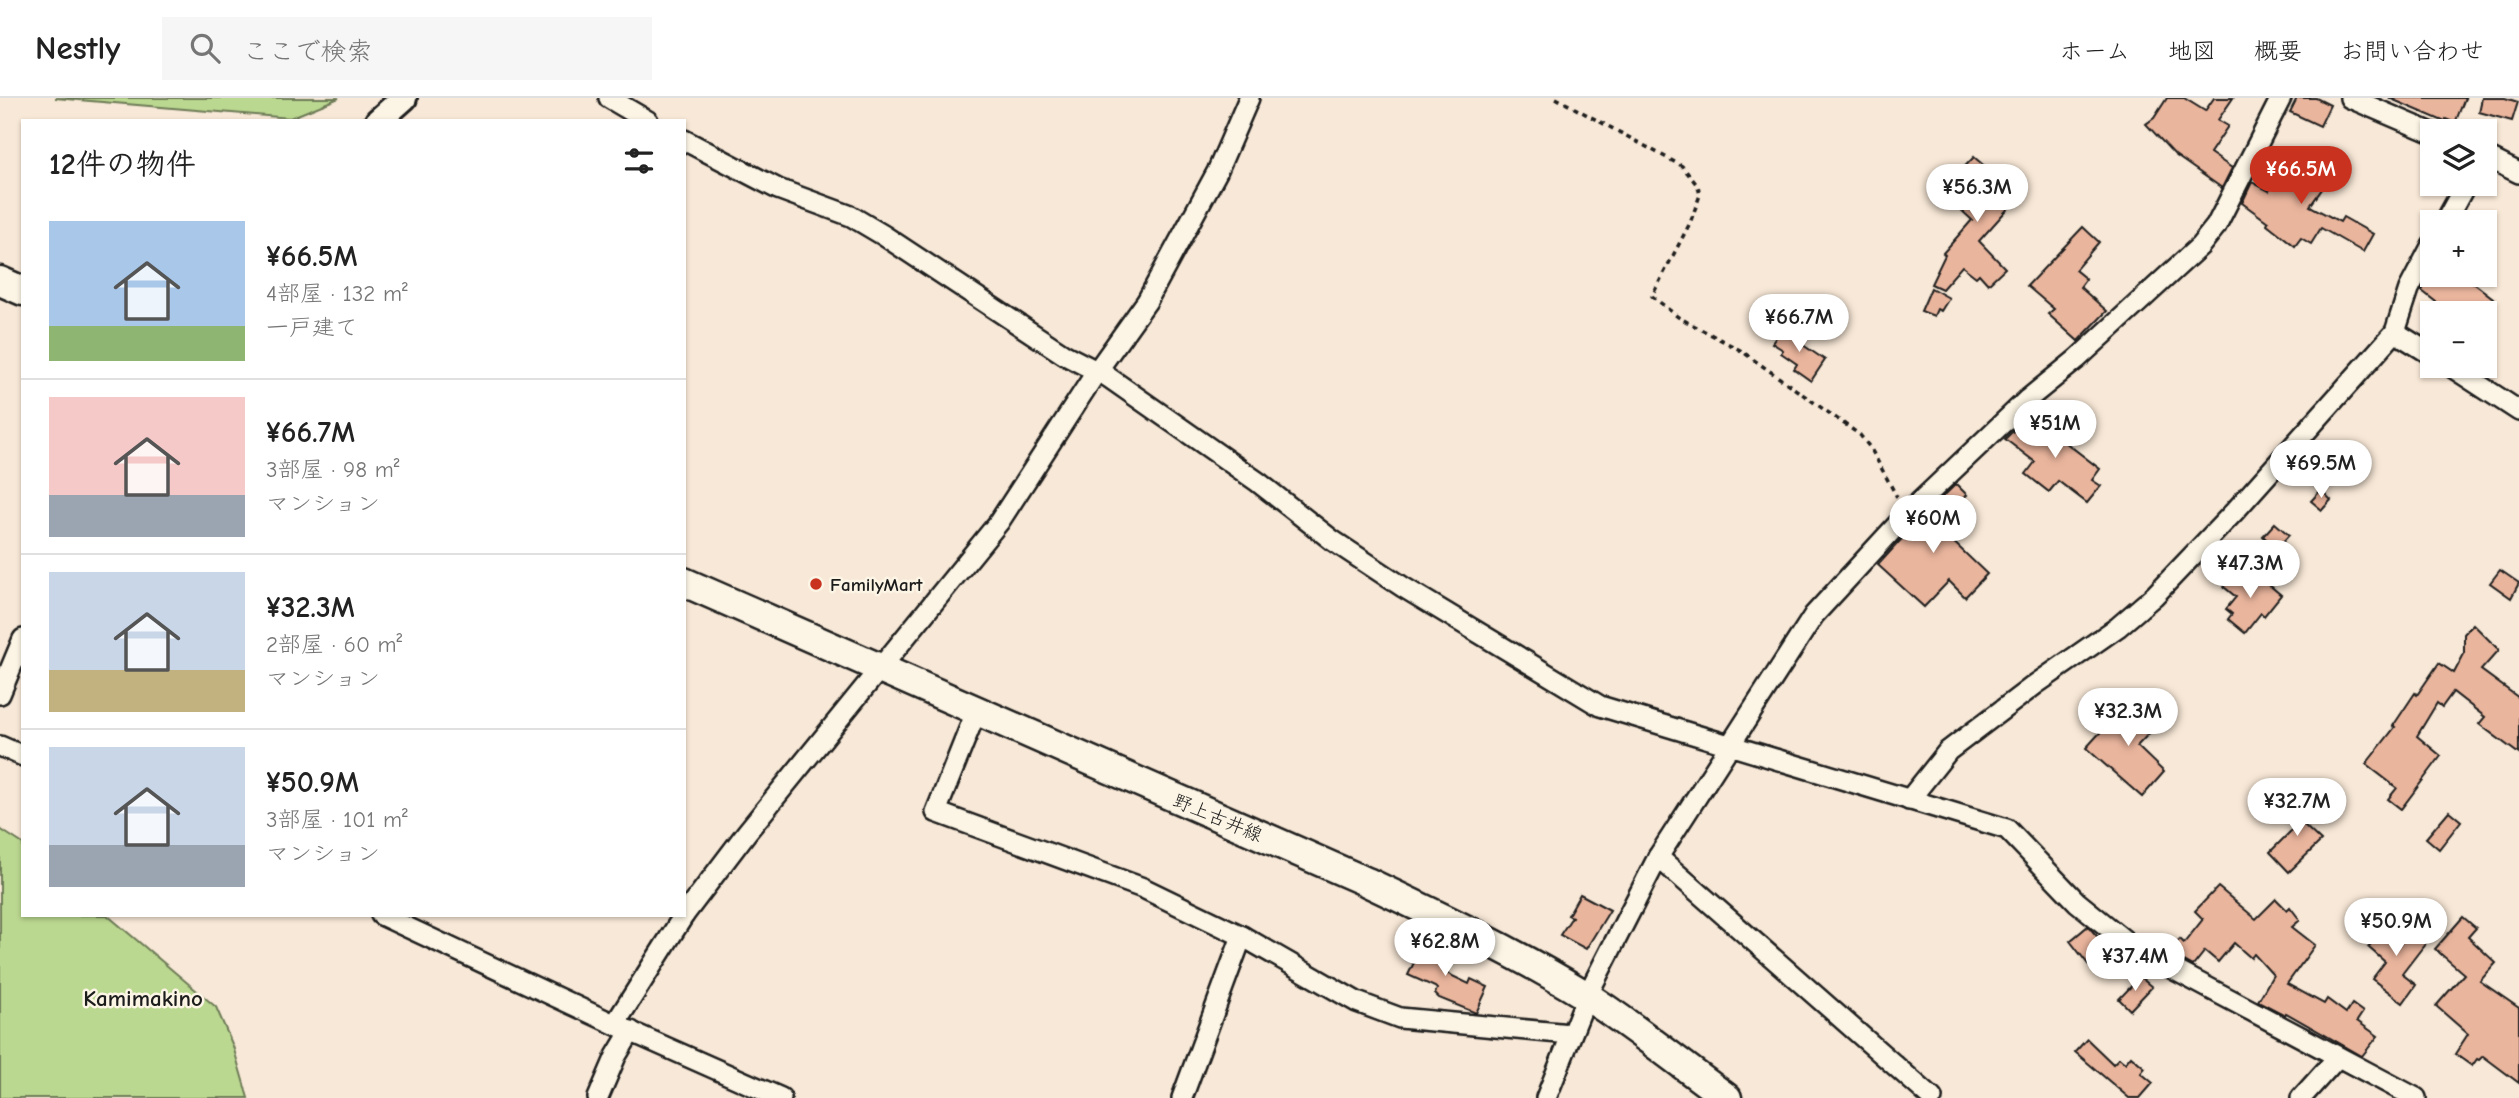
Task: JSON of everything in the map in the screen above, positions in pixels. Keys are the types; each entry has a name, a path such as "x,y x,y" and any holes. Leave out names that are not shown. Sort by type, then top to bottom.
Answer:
{"main road":[{"path":"0,281 21,289"},
{"name":"野上古井線","path":"686,583 1367,881 1524,960 1587,996 1727,1098"}],"street":[{"path":"379,119 404,98"},
{"path":"609,98 645,119"},
{"path":"686,912 747,832 999,522 1097,371 1147,301 1217,172 1249,98"},
{"path":"1546,1098 1587,996 1658,857 1814,614 1909,512 2028,399 2087,351 2200,246 2216,226 2281,98"},
{"path":"2350,98 2420,128"},
{"path":"686,141 778,189 851,216 883,235 1065,355 1097,371 1258,482 1332,540 1516,657 1600,706 2007,829 2077,902 2135,949 2416,1098"},
{"path":"2497,162 2519,173"},
{"path":"1909,800 1948,751 2036,684 2118,627 2154,596 2266,477 2325,407 2395,331 2409,289 2420,268"},
{"path":"2395,331 2420,347"},
{"path":"2468,378 2519,411"},
{"path":"0,694 21,644"},
{"path":"976,712 936,812 1143,888 1242,936 1357,1002 1400,1018 1570,1034"},
{"path":"0,746 21,755"},
{"path":"1658,857 1932,1098"},
{"path":"385,917 781,1098"},
{"path":"598,1098 617,1056 623,1028 683,917"},
{"path":"1182,1098 1242,936"},
{"path":"2301,1098 2337,1058"}],"path":[{"path":"1556,98 1682,166 1698,186 1700,195 1690,223 1652,296 1678,317 1740,350 1860,435 1871,449 1899,501 1909,512"}],"green space":[{"path":"55,98 339,98 290,118"},
{"path":"0,829 21,843 21,917 109,917 216,1007 233,1046 248,1098 0,1098"}],"building":[{"path":"2167,98 2184,98 2205,111 2214,98 2233,98 2218,120 2228,126 2210,153 2232,168 2222,188 2175,155 2146,124 2154,118"},
{"path":"2297,98 2316,98 2330,105 2320,126 2290,112"},
{"path":"2389,98 2465,98 2457,119 2438,119"},
{"path":"2482,98 2505,98 2518,102 2512,121 2479,112"},
{"path":"2297,153 2330,173 2327,176 2330,178 2310,206 2340,222 2343,217 2373,234 2363,252 2321,228 2311,244 2301,238 2295,246 2242,203 2252,182 2269,191"},
{"path":"1974,157 1996,176 1999,174 2021,190 2021,194 1979,241 2005,268 1988,284 1979,274 1976,277 1962,266 1942,289 1931,284 1945,255 1943,253 1972,220 1960,209 1972,196 1953,179"},
{"path":"2083,227 2099,242 2075,270 2086,279 2080,287 2107,311 2078,341 2048,314 2054,309 2027,286"},
{"path":"2424,287 2479,287 2493,298 2491,301 2435,301 2422,291"},
{"path":"1931,288 1949,298 1941,311 1937,309 1934,316 1921,311"},
{"path":"1784,326 1802,339 1800,343 1825,360 1811,381 1794,369 1797,364 1772,343"},
{"path":"2026,418 2032,423 2035,419 2100,469 2092,480 2101,486 2087,503 2058,481 2049,492 2026,474 2035,462 2005,439"},
{"path":"1956,484 1967,495 1962,499 1967,504 1946,524 1949,528 1944,533 1987,574 1965,597 1949,581 1924,607 1878,565"},
{"path":"2321,490 2331,500 2322,510 2311,501"},
{"path":"2275,523 2289,535 2274,552 2261,544 2266,539 2263,536"},
{"path":"2500,570 2519,583 2511,598 2490,583"},
{"path":"2255,573 2281,595 2264,616 2261,613 2245,633 2228,619 2232,614 2226,609 2236,597 2224,587 2234,574 2246,584"},
{"path":"2473,624 2499,650 2481,670 2519,698 2519,754 2479,724 2485,717 2453,692 2442,707 2437,703 2417,736 2441,756 2401,809 2388,799 2397,788 2366,764 2439,663 2454,673 2464,654 2464,634"},
{"path":"2128,698 2158,724 2137,746 2164,772 2142,797 2086,748"},
{"path":"2302,799 2316,811 2304,825 2321,841 2289,872 2270,852 2299,823 2285,817"},
{"path":"2449,811 2461,821 2439,849 2426,838"},
{"path":"2218,887 2256,919 2276,899 2287,910 2290,907 2300,920 2292,927 2315,945 2287,984 2324,1004 2327,999 2346,1013 2352,1004 2363,1012 2357,1021 2378,1036 2362,1056 2286,1013 2285,1015 2258,1001 2273,975 2254,954 2251,958 2234,943 2218,962 2205,951 2193,966 2167,952 2180,939 2184,943 2203,919 2195,911"},
{"path":"1580,894 1610,910 1586,949 1560,935 1572,917 1568,915"},
{"path":"2463,917 2476,928 2468,937 2496,963 2480,981 2519,1008 2519,1083 2483,1056 2472,1066 2455,1054 2468,1034 2436,1006 2464,974 2435,949"},
{"path":"2417,924 2432,935 2402,974 2416,985 2403,1003 2372,979 2385,962 2360,936 2371,925 2377,931 2382,926 2400,944"},
{"path":"2088,926 2111,952 2091,968 2070,941"},
{"path":"1428,930 1442,936 1430,958 1445,965 1442,971 1469,984 1471,979 1488,987 1476,1013 1439,998 1435,994 1435,987 1408,975 1419,952 1416,951"},
{"path":"2140,977 2152,987 2130,1010 2119,999"},
{"path":"2087,1039 2113,1064 2119,1058 2125,1063 2131,1056 2145,1068 2141,1073 2153,1083 2140,1098 2129,1098 2075,1052"}],"place":[{"name":"FamilyMart","path":"816,584"}],"district":[{"name":"Kamimakino","path":"143,998"}]}
